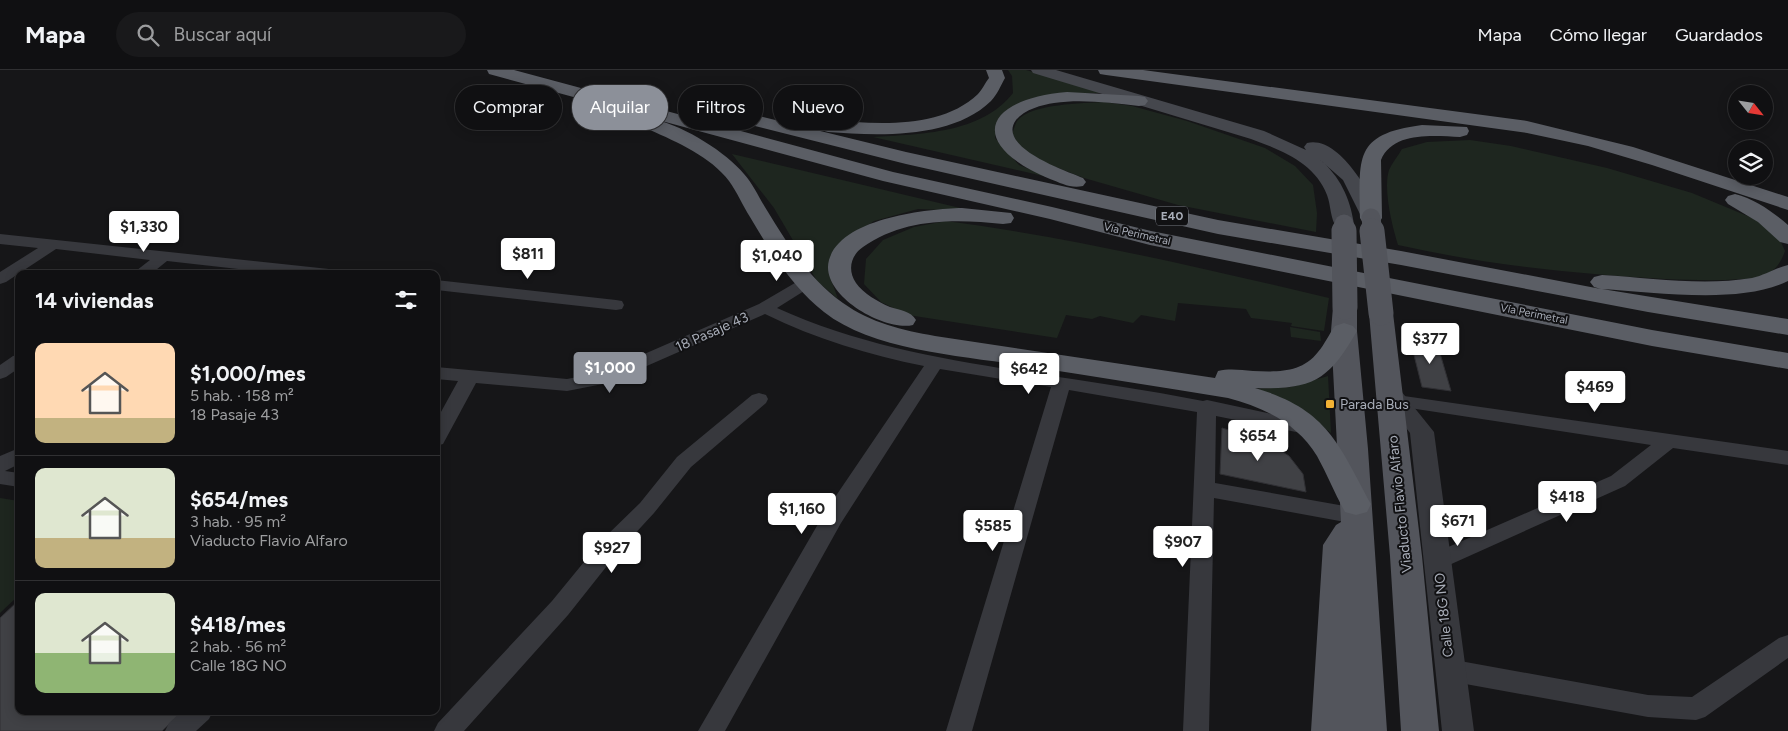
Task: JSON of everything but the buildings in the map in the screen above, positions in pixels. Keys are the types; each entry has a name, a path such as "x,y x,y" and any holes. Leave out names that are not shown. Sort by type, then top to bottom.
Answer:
{"highway":[{"name":"Vía Perimetral","path":"495,70 890,177 1052,213 1150,238 1652,338 1788,361"},
{"name":"Vía Perimetral","path":"564,70 678,101"},
{"path":"763,116 806,124 855,128 908,126 944,120 972,108 986,98 994,88 997,78 994,70"},
{"path":"1106,70 1527,127 1589,140 1659,159 1788,204"},
{"path":"532,80 664,129 722,163 737,178 793,266 806,283 829,305 852,320 894,336 955,348 1228,389 1257,396 1281,407 1311,429 1324,444 1356,516"},
{"path":"1139,101 1084,96 1043,100 1014,112 1006,120 1003,130 1004,136 1010,146 1020,156 1066,179 1124,200 1218,227"},
{"name":"Vía Perimetral","path":"763,122 906,158 1218,227 1401,258 1648,305 1788,327"},
{"path":"1371,218 1371,160 1377,148 1386,140 1399,134 1420,131 1453,131 1532,140 1599,155 1664,173 1720,193 1754,210 1776,224 1788,237"},
{"path":"1150,238 992,217 935,216 893,223 859,238 844,254 839,275 848,291 865,305 893,317 983,338 1220,376 1271,379 1308,374 1326,361 1344,319"},
{"path":"1500,277 1720,287 1760,284 1779,278 1788,272"}],"main road":[{"path":"1039,70 1260,137 1298,153 1313,163 1328,178 1338,198 1344,224 1344,319 1368,731"},
{"path":"1075,70 1268,129 1310,145 1335,161 1348,173 1364,197 1371,218"},
{"name":"Viaducto Flavio Alfaro","path":"1371,218 1381,313 1393,396 1420,731"},
{"path":"1330,731 1339,545 1356,516"}],"street":[{"path":"0,239 293,270"},
{"path":"0,279 52,245"},
{"path":"146,270 165,256"},
{"name":"18 Pasaje 43","path":"440,373 567,385 608,377 765,308 806,283"},
{"path":"440,286 616,305"},
{"path":"765,308 836,340 879,352 935,363 1207,406 1311,429"},
{"path":"0,374 15,363"},
{"path":"711,731 833,518 935,363"},
{"path":"440,432 470,377"},
{"path":"959,731 1062,383"},
{"path":"1393,396 1669,441 1788,458"},
{"name":"Calle 18G NO","path":"1393,396 1422,432 1458,731"},
{"path":"447,731 560,608 610,546 647,508 684,462 759,399"},
{"path":"1196,731 1207,406"},
{"path":"1438,561 1618,481 1669,441"},
{"path":"0,466 15,457"},
{"path":"0,477 15,479"},
{"path":"1204,488 1356,516"},
{"path":"1450,670 1648,706 1696,709 1788,645"},
{"path":"178,731 196,715"}],"shaded area":[{"path":"1008,70 1026,70 1105,93 1073,93 1001,119 995,138 1019,165 1052,178 873,137 930,133 967,124 984,117 1000,107 1013,93 1012,76"},
{"path":"1104,102 1132,106 1187,121 1265,148 1295,166 1313,185 1317,213 1316,232 1178,205 1084,178 1040,161 1023,150 1012,134 1018,120 1034,111 1058,105"},
{"path":"1470,140 1511,146 1607,168 1692,193 1774,227 1785,251 1776,267 1760,277 1703,280 1631,277 1531,268 1398,245 1391,218 1387,178 1389,170 1402,149 1427,142"},
{"path":"732,154 973,211 918,209 874,221 840,244 829,274 838,299 817,281 774,208"},
{"path":"946,221 1090,245 1329,298 1324,331 1291,326 1292,323 1251,318 1246,309 1178,303 1175,321 1141,315 1133,323 1100,316 1092,319 1066,315 1057,338 908,315 881,302 864,284 866,259 883,240 914,227"},
{"path":"1290,327 1320,332 1321,341 1291,337"},
{"path":"1328,376 1331,433 1299,409 1249,389 1291,387"},
{"path":"0,498 15,500 15,599 0,613"}],"place":[{"name":"Parada Bus","path":"1330,404"}]}
